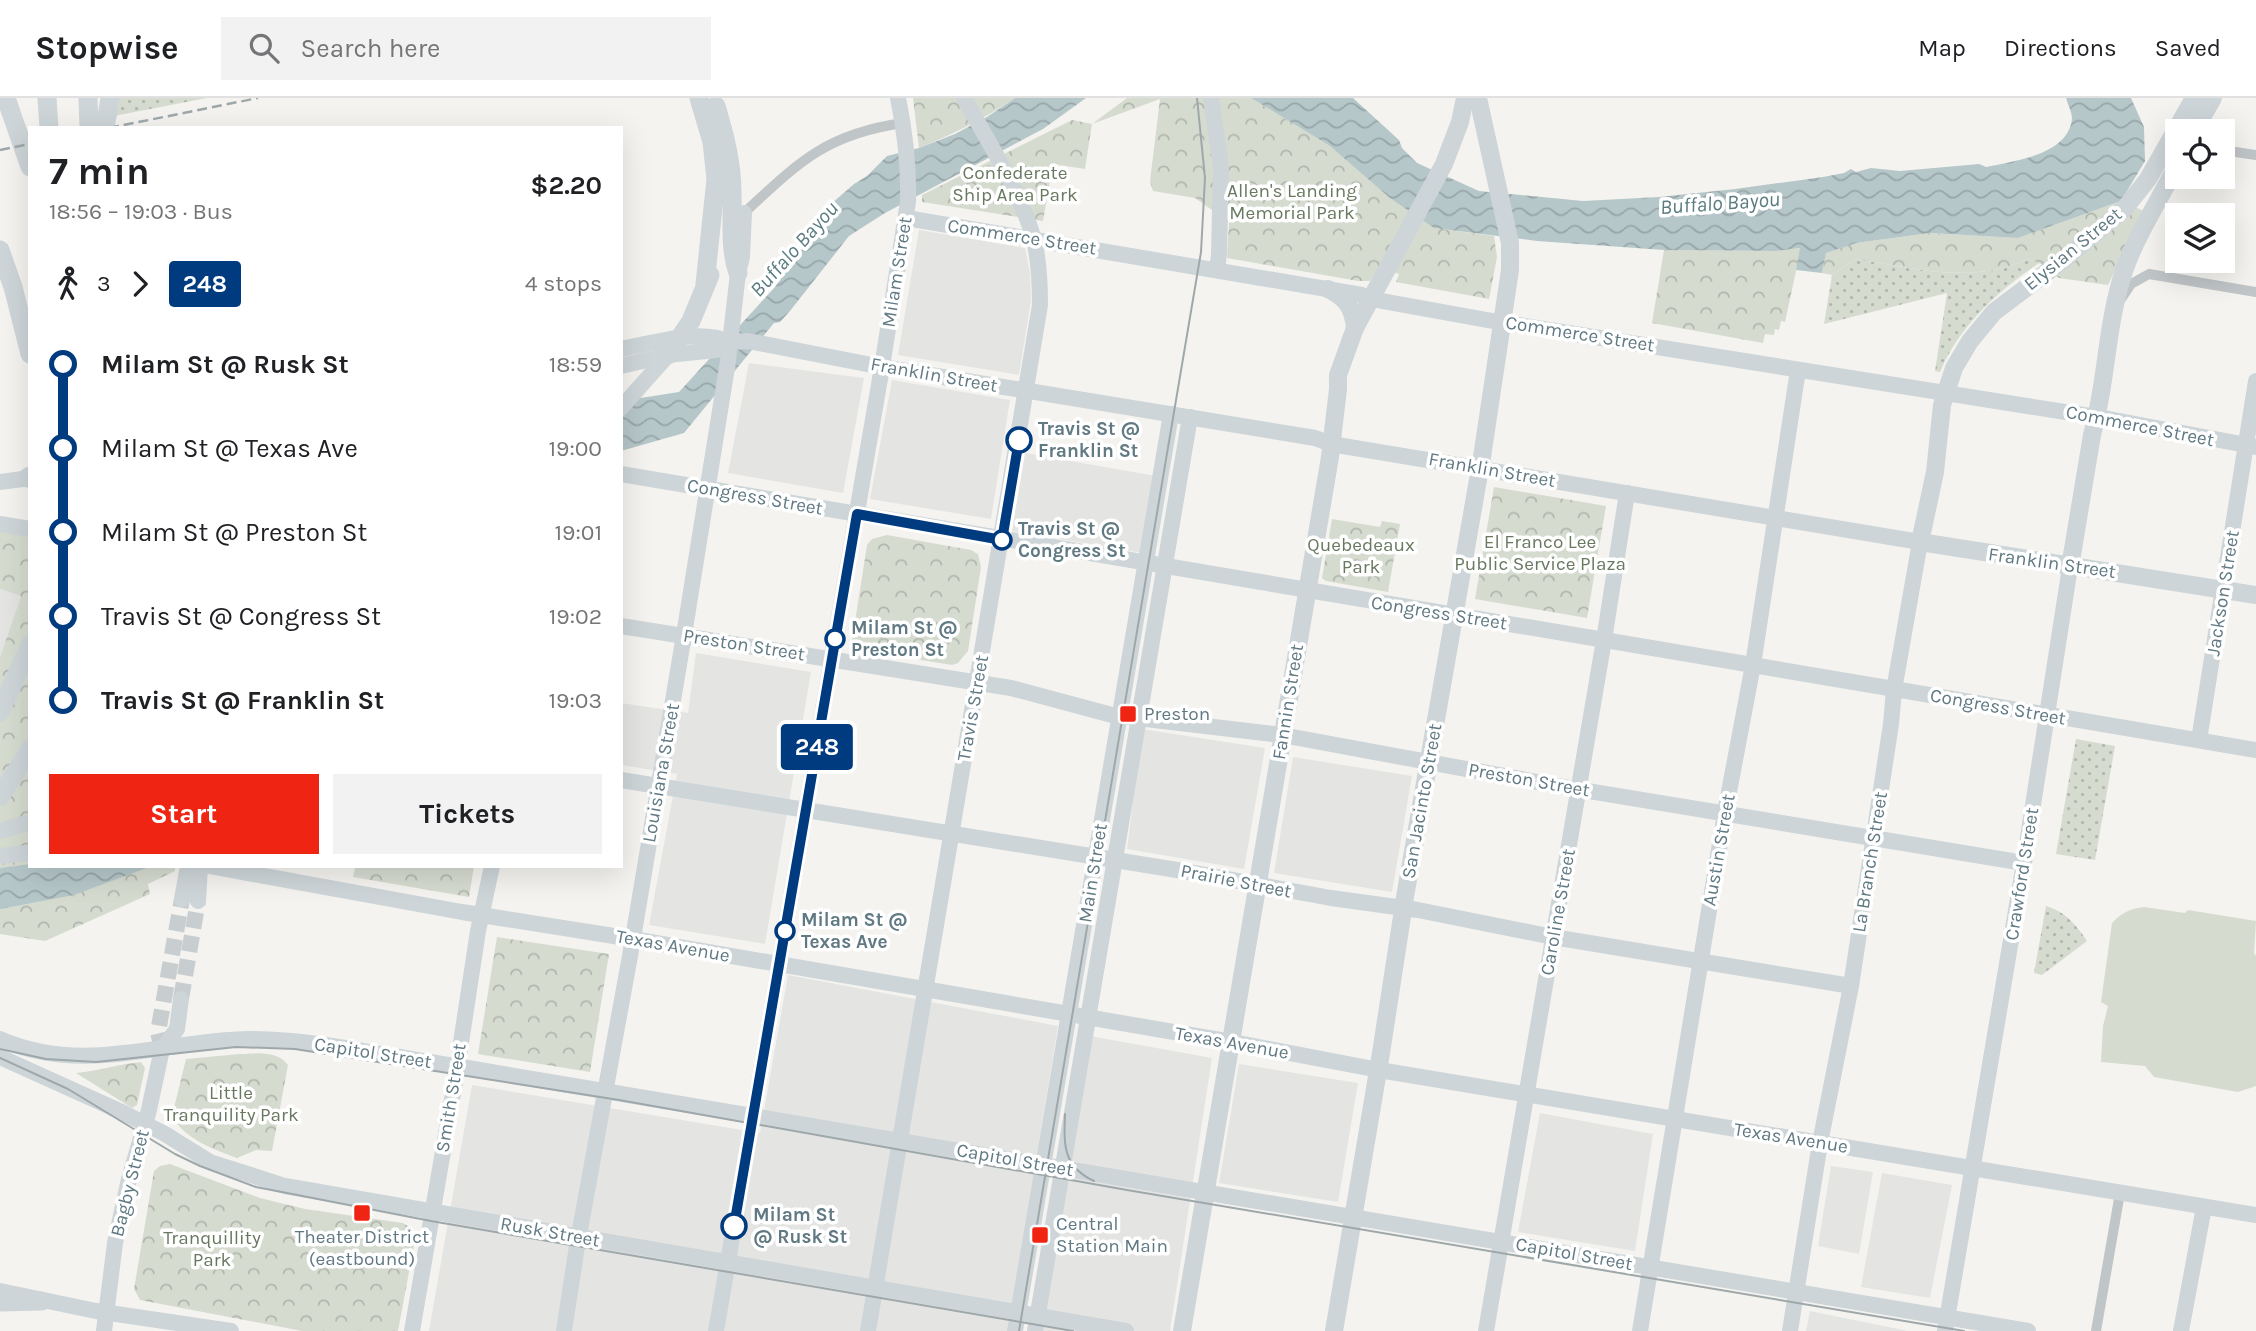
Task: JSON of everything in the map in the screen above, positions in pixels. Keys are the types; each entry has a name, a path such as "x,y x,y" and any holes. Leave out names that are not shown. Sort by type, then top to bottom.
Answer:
{"highway":[{"path":"6,98 28,161"},
{"path":"47,98 48,126"},
{"path":"88,98 89,126"},
{"path":"105,126 110,98"},
{"path":"668,355 691,321 705,279 713,226 716,171 712,142 699,98"},
{"path":"713,98 726,139 738,214"},
{"path":"724,98 735,139 744,194 732,244 738,273"},
{"path":"705,279 732,244"},
{"path":"0,250 13,287 28,346"},
{"path":"0,712 28,650"},
{"path":"0,797 28,752"},
{"path":"0,1302 42,1301"}],"main road":[{"name":"Fannin Street","path":"1182,1331 1331,444 1338,375 1355,328 1444,164 1460,122 1465,98"},
{"name":"San Jacinto Street","path":"1334,1331 1456,615 1510,270 1510,243 1478,98"},
{"name":"Elysian Street","path":"2189,119 2194,98"},
{"name":"Elysian Street","path":"2195,119 2213,98"},
{"name":"Elysian Street","path":"1946,393 1954,368 1970,341 1994,312 2067,257 2125,208 2165,157"},
{"name":"Elysian Street","path":"2097,417 2124,270 2165,188"},
{"path":"1328,289 1348,302 1353,311 1355,328"},
{"name":"La Branch Street","path":"1920,542 1935,472 1942,405 1946,393"},
{"name":"Crawford Street","path":"2070,567 2097,417"},
{"name":"Franklin Street","path":"1920,542 2256,595"}],"street":[{"name":"Milam Street","path":"716,1331 906,218 909,184 898,98"},
{"name":"Milam Street","path":"904,131 905,98"},
{"name":"Travis Street","path":"868,1331 1040,305 1039,271 1033,239 1012,188 964,98"},
{"path":"1209,269 1219,241 1221,168 1211,98"},
{"path":"732,244 738,214 814,152 845,136 904,131"},
{"path":"2235,152 2256,155"},
{"name":"Commerce Street","path":"906,218 1328,289 1503,322 2097,417 2250,446"},
{"name":"Louisiana Street","path":"564,1331 684,635 730,342 738,273"},
{"name":"Elysian Street","path":"2115,308 2131,284 2149,274 2256,292"},
{"name":"Franklin Street","path":"623,349 681,338 717,337 730,342 748,341 1315,438 1331,444 1920,542"},
{"name":"Franklin Street","path":"627,365 668,355 716,350 730,342"},
{"path":"623,406 668,355"},
{"name":"Austin Street","path":"1640,1331 1725,813 1753,665 1798,370"},
{"name":"Jackson Street","path":"2199,740 2223,589 2250,446 2256,381"},
{"name":"Main Street","path":"1015,1331 1171,414"},
{"name":"Main Street","path":"1037,1324 1190,417"},
{"name":"Congress Street","path":"623,474 2256,750"},
{"path":"0,482 28,477"},
{"name":"Caroline Street","path":"1486,1331 1627,493"},
{"path":"0,524 28,529"},
{"name":"La Branch Street","path":"1790,1331 1819,1143 1851,986 1894,690 1920,542"},
{"name":"Crawford Street","path":"1946,1324 2024,863 2070,567"},
{"name":"Preston Street","path":"623,626 978,682 1120,716 1282,735 1578,789 2024,863"},
{"name":"Prairie Street","path":"623,780 1404,908 1553,937 1851,986"},
{"path":"0,831 28,823"},
{"path":"0,856 28,853"},
{"path":"188,868 190,900 199,868"},
{"name":"Texas Avenue","path":"218,868 1232,1042 1379,1070 2256,1215"},
{"name":"Smith Street","path":"412,1331 478,930 492,868"},
{"name":"Bagby Street","path":"104,1331 117,1231 129,1179 162,1049 177,1029 181,999"},
{"name":"Capitol Street","path":"0,1039 69,1056 142,1053 209,1042 250,1039 312,1043 1797,1292 1946,1324 2028,1331"},
{"name":"Rusk Street","path":"0,1057 89,1095 210,1162 285,1186 1018,1312 1037,1324 1126,1331"},
{"path":"2096,1331 2120,1193"},
{"path":"2181,1331 2204,1207"},
{"path":"0,1291 42,1301 231,1331"}],"shaded area":[{"path":"919,230 1025,248 1030,273 1031,301 1019,375 898,355"},
{"path":"749,363 864,378 843,493 728,473"},
{"path":"892,380 1010,400 991,519 870,499"},
{"path":"1025,453 1156,476 1143,553 1012,531"},
{"path":"0,589 21,596 0,657"},
{"path":"696,653 811,672 765,944 649,925 677,774 623,765 623,703 688,713"},
{"path":"1142,729 1265,748 1244,869 1127,849"},
{"path":"1293,757 1412,776 1392,892 1274,873"},
{"path":"788,975 1058,1026 1008,1331 429,1331 472,1085 760,1133"},
{"path":"1090,1036 1212,1058 1170,1331 1040,1331"},
{"path":"1239,1064 1358,1083 1338,1202 1219,1183"},
{"path":"1540,1113 1653,1134 1635,1251 1518,1232"},
{"path":"1831,1166 1873,1172 1859,1254 1818,1246"},
{"path":"1882,1173 1952,1185 1930,1298 1861,1287"},
{"path":"1810,1311 1908,1331 1806,1331"}],"green space":[{"path":"117,98 207,98 114,116"},
{"path":"913,98 1015,98 968,126 919,148"},
{"name":"Allen's Landing Memorial Park","path":"1127,98 1251,98 1330,146 1434,228 1494,236 1497,257 1489,299 1396,282 1399,274 1378,268 1370,281 1358,281 1227,258 1229,222 1195,198 1153,191 1150,181 1160,99 1092,124"},
{"name":"Confederate Ship Area Park","path":"1072,120 1092,124 1085,169 1053,164 1043,221 922,202 922,195"},
{"path":"2121,201 2144,211 2108,285 2059,278 2039,263 2028,259 2007,267 1964,273 1921,270 1856,259 1832,275 1822,273 1826,253 1855,243 1930,233 2018,238"},
{"path":"1801,248 1785,322 1781,321 1779,330 1775,329 1774,335 1765,334 1763,343 1652,323 1664,250 1776,251"},
{"path":"1856,259 1921,270 1964,273 2007,267 2028,259 2039,263 2009,285 1981,311 1958,340 1940,372 1935,371 1947,293 1824,324 1832,275"},
{"name":"El Franco Lee Public Service Plaza","path":"1494,487 1606,506 1587,618 1475,599"},
{"name":"Quebedeaux Park","path":"1332,519 1380,527 1382,521 1400,524 1388,592 1326,581 1322,578"},
{"path":"0,527 28,532 28,868 175,868 175,871 148,884 150,894 45,941 0,934 0,657 21,596 0,589"},
{"path":"887,535 971,550 978,554 981,567 968,651 958,663 952,665 866,651 852,641 867,545 872,539"},
{"path":"2076,739 2115,746 2095,860 2056,854"},
{"path":"355,868 474,868 469,897 353,877"},
{"path":"2046,906 2070,920 2087,941 2042,975 2034,973"},
{"path":"2144,907 2185,913 2188,910 2256,921 2256,1086 2238,1092 2154,1077 2145,1066 2101,1062 2103,1026 2108,1006 2101,1002 2112,923 2126,912"},
{"path":"497,937 609,954 590,1072 478,1054"},
{"name":"Little Tranquility Park","path":"240,1054 272,1055 288,1065 272,1151 256,1150 237,1158 192,1137 172,1116 186,1059"},
{"path":"141,1062 145,1068 137,1105 132,1108 76,1073 125,1064"},
{"name":"Tranquillity Park","path":"170,1164 260,1198 305,1209 403,1223 411,1228 415,1240 398,1331 302,1331 140,1300 134,1289 154,1171 160,1166"}],"water":[{"path":"1015,98 1086,98 1043,129 885,213 849,236 790,311 780,322 774,323 684,433 623,450 623,401 679,392 775,287 809,239 823,211 867,176 887,156 919,148 955,134"},
{"name":"Buffalo Bayou","path":"1251,98 1353,98 1399,140 1402,148 1417,163 1479,191 1583,201 1735,189 1823,177 1851,169 1856,172 1871,168 1900,171 1979,164 1986,167 2011,162 2038,154 2061,141 2072,119 2066,98 2131,98 2144,127 2145,161 2121,201 2018,238 1930,233 1856,243 1826,253 1822,273 1796,270 1800,248 1776,251 1664,250 1537,241 1434,228 1390,198 1330,146"},
{"path":"28,864 28,868 147,868 74,895 0,909 0,868"}],"tunnel":[{"path":"162,1049 158,1032 182,899"},
{"path":"181,999 198,901"}],"tram line":[{"path":"1019,1331 1201,252 1205,178 1197,98"},
{"path":"0,1049 46,1059 96,1062 236,1047 295,1049 619,1100 1127,1190 1964,1331"},
{"path":"0,1058 68,1089 175,1154 256,1187 431,1221 1073,1331"},
{"path":"1065,1114 1065,1144 1070,1161 1094,1181"}],"railway":[{"path":"119,126 258,98"},
{"path":"0,150 28,144"}],"bus line":[{"name":"248","path":"734,1226 857,514 1002,540 1019,440"}],"place":[{"name":"Travis St @ Franklin St","path":"1019,440"},
{"name":"Travis St @ Congress St","path":"1002,540"},
{"name":"Milam St @ Preston St","path":"835,639"},
{"name":"Preston","path":"1128,714"},
{"name":"Milam St @ Texas Ave","path":"785,931"},
{"name":"Theater District (eastbound)","path":"362,1213"},
{"name":"Milam St @ Rusk St","path":"734,1226"},
{"name":"Central Station Main","path":"1040,1235"}]}
